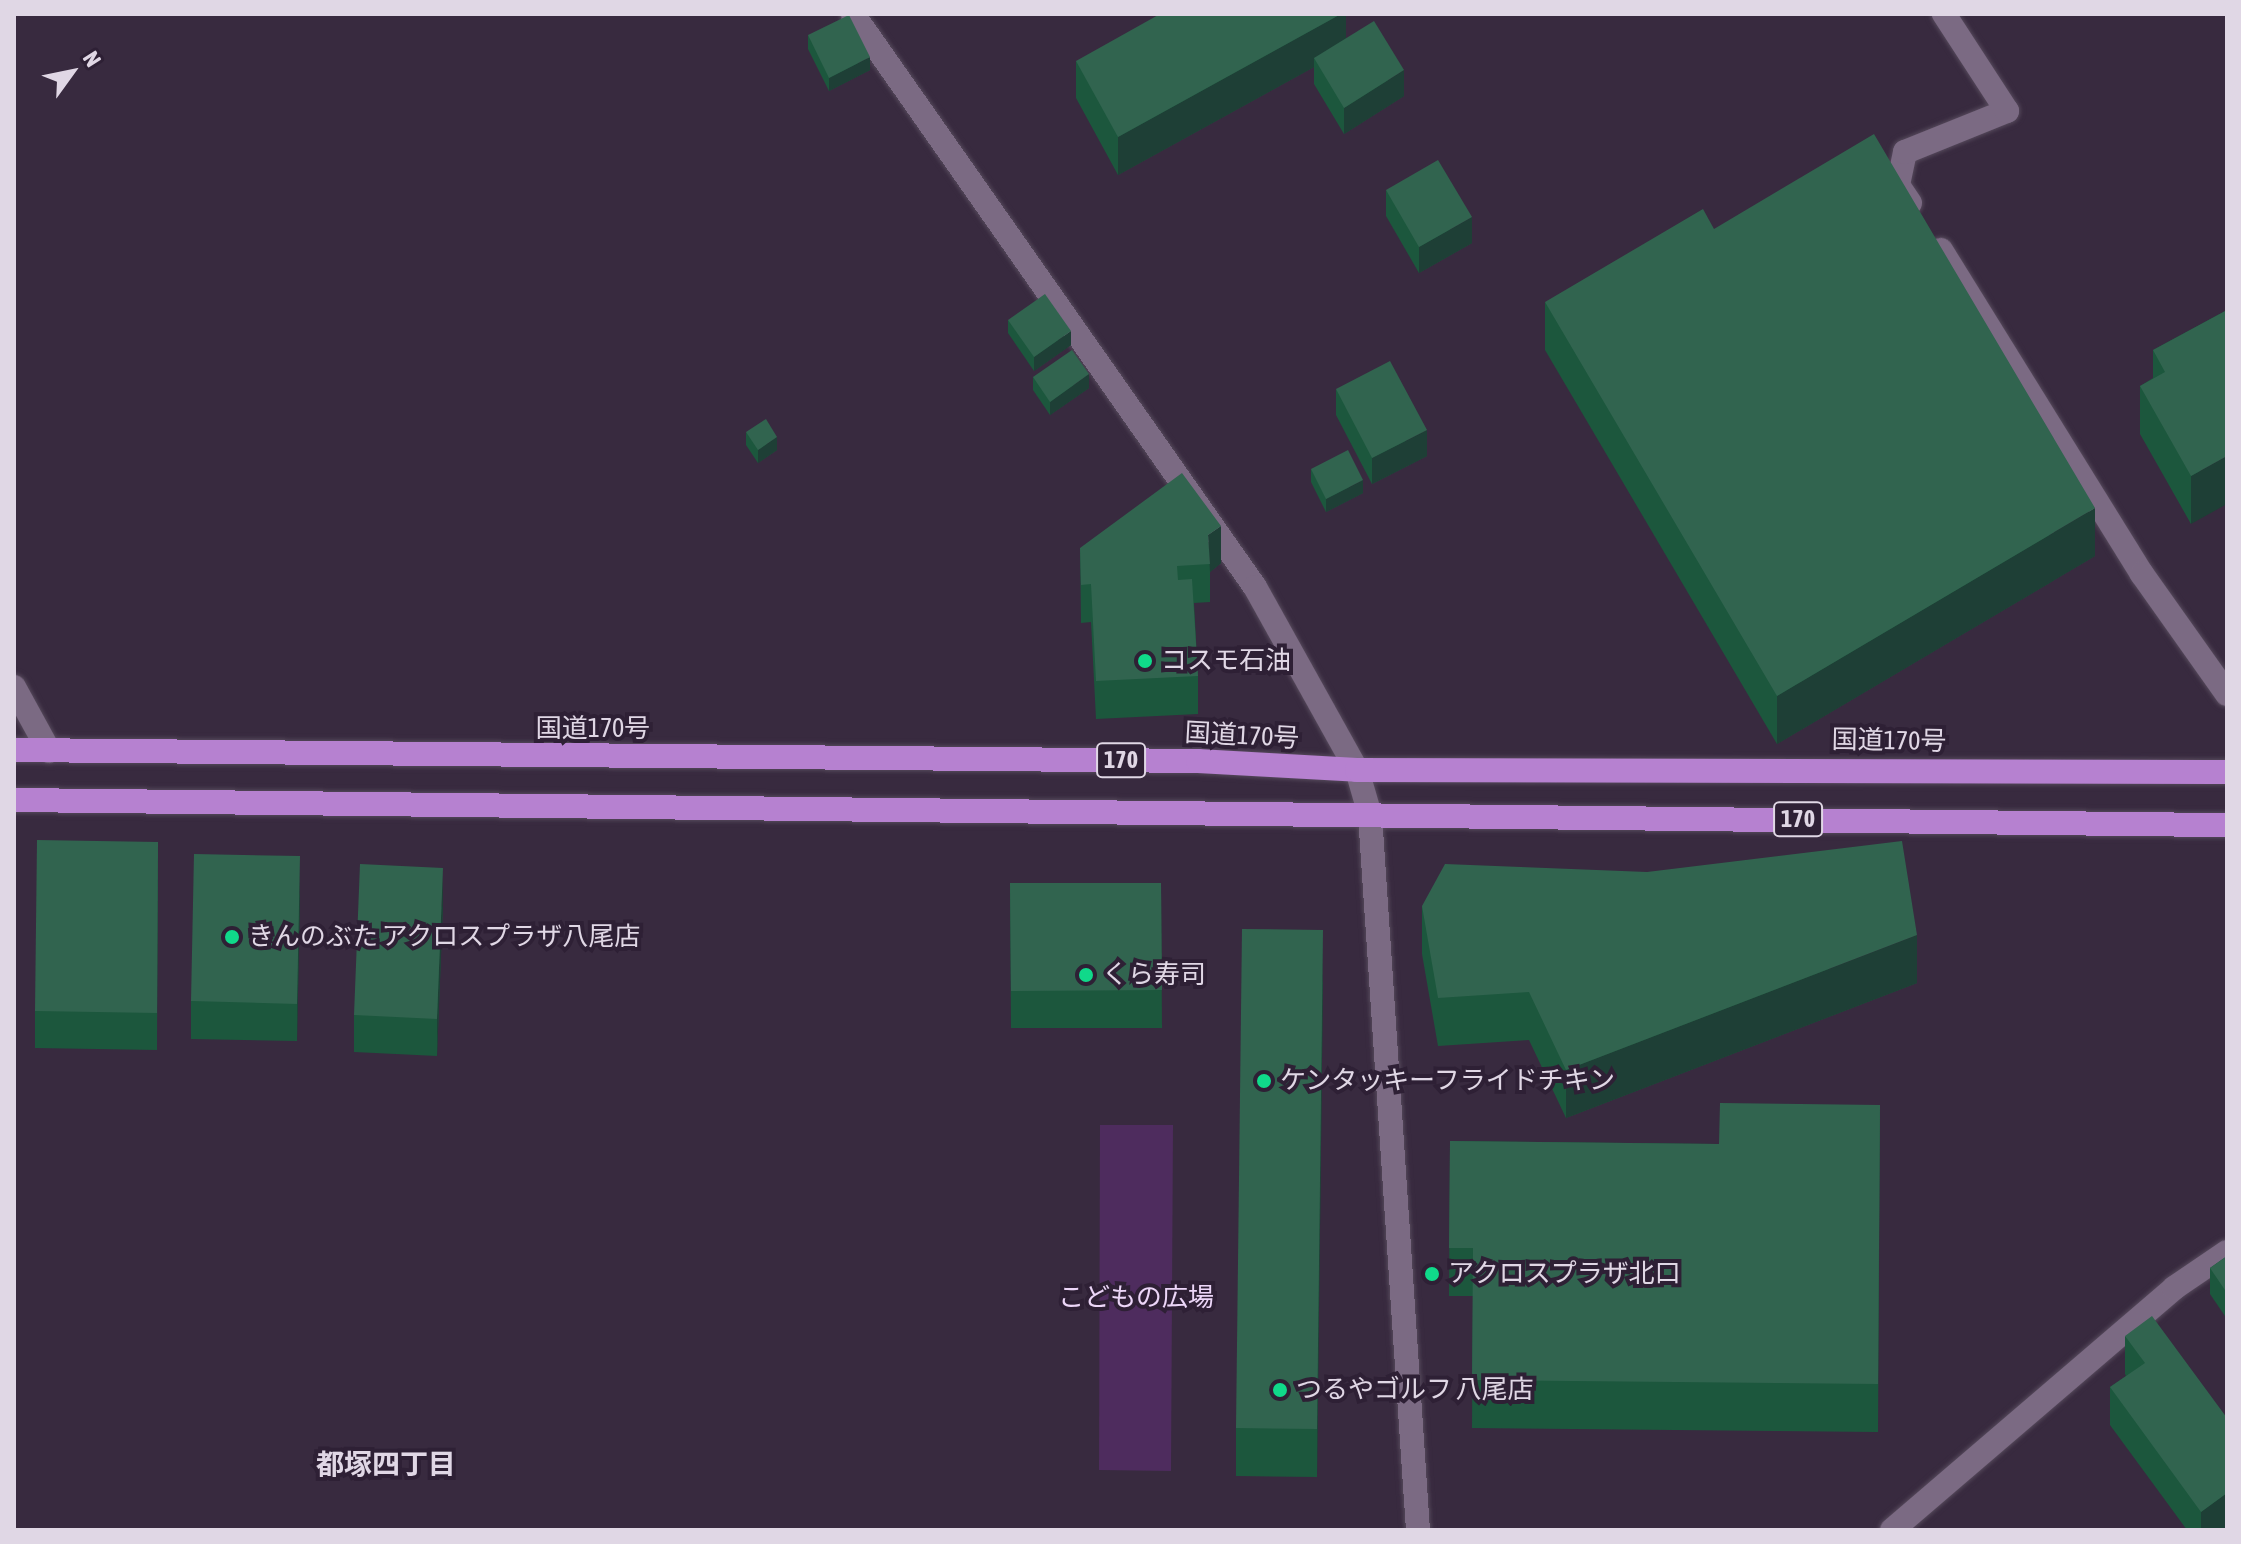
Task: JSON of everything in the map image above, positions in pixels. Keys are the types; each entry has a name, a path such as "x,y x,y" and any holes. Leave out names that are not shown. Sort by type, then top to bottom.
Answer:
{"highway":[{"name":"国道170号","path":"14,750 1198,761 1357,770 2227,772"},
{"name":"170","path":"14,800 2227,825"}],"street":[{"path":"853,14 1255,587 1357,770 1370,815 1418,1530"},
{"path":"1944,14 2007,111 1905,152 1898,185 2038,396 2142,574 2227,694"},
{"path":"14,687 49,751"},
{"path":"1892,1530 2174,1288 2227,1252"}],"green space":[{"name":"こどもの広場","path":"1100,1125 1173,1125 1171,1471 1099,1470"}],"building":[{"path":"1160,14 1341,14 1118,137 1076,61"},
{"path":"849,15 870,57 829,78 808,35"},
{"path":"1374,21 1404,70 1344,108 1314,58"},
{"path":"1874,134 2095,508 1777,696 1545,302 1703,209 1714,229"},
{"path":"1438,160 1472,217 1419,247 1386,190"},
{"path":"1045,294 1071,331 1034,357 1008,320"},
{"path":"2227,310 2227,456 2191,476 2140,386 2165,372 2153,350"},
{"path":"1072,350 1089,374 1050,402 1033,377"},
{"path":"1390,361 1427,430 1372,458 1336,389"},
{"path":"766,419 777,437 758,450 746,432"},
{"path":"1348,450 1363,480 1326,499 1311,469"},
{"path":"1182,473 1221,526 1208,535 1210,564 1177,566 1178,580 1192,579 1198,676 1096,681 1091,584 1081,585 1080,548"},
{"path":"37,840 158,842 157,1013 35,1011"},
{"path":"1902,841 1917,935 1566,1070 1529,992 1438,998 1422,906 1445,864 1647,872"},
{"path":"194,854 300,856 297,1004 191,1001"},
{"path":"360,864 443,868 437,1019 354,1015"},
{"path":"1010,883 1161,883 1162,990 1011,991"},
{"path":"1242,929 1323,930 1317,1429 1236,1428"},
{"path":"1720,1103 1880,1105 1878,1384 1472,1380 1473,1248 1449,1248 1450,1141 1719,1144"},
{"path":"2227,1256 2227,1293 2210,1268"},
{"path":"2152,1316 2227,1418 2227,1493 2201,1512 2110,1387 2145,1363 2125,1336"}],"place":[{"name":"コスモ石油","path":"1145,661"},
{"name":"きんのぶた アクロスプラザ八尾店","path":"232,937"},
{"name":"くら寿司","path":"1086,975"},
{"name":"ケンタッキーフライドチキン","path":"1264,1081"},
{"name":"アクロスプラザ北口","path":"1432,1274"},
{"name":"つるやゴルフ 八尾店","path":"1280,1390"}],"district":[{"name":"都塚四丁目","path":"386,1464"}]}
